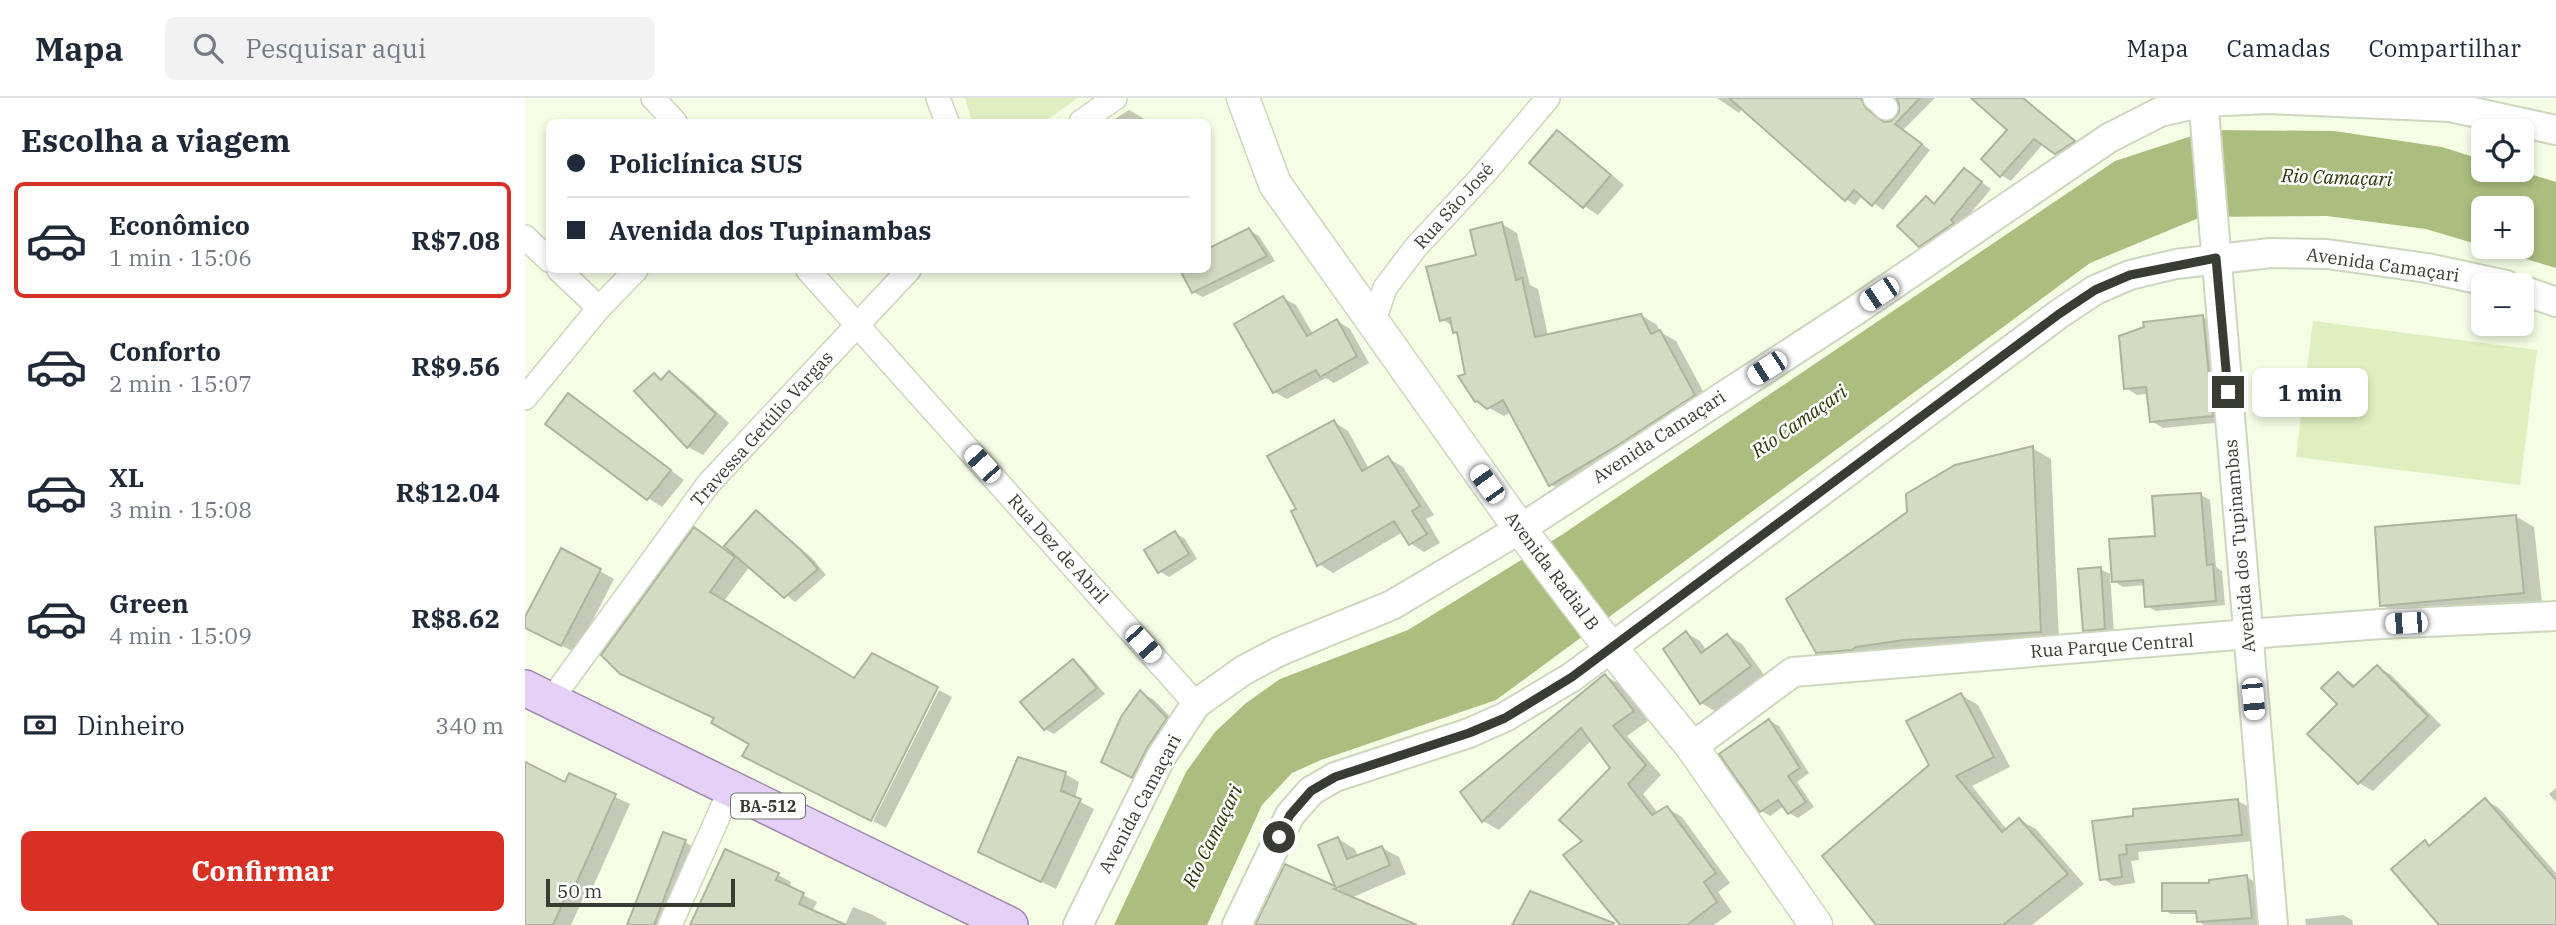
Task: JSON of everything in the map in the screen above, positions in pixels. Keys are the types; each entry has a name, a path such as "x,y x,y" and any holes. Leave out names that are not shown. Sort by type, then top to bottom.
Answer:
{"main road":[{"name":"Avenida Radial B","path":"1244,98 1275,184 1525,535 1605,640 1692,747 1816,925"},
{"name":"BA-512","path":"538,694 1010,925"}],"street":[{"path":"653,98 672,119"},
{"path":"938,98 946,119"},
{"path":"1085,119 1115,98"},
{"name":"Rua São José","path":"1373,323 1385,288 1416,247 1483,175 1548,98"},
{"name":"Avenida Camaçari","path":"1078,925 1161,757 1196,704 1256,663 1392,605 1525,535 2109,138 2160,112 2268,99 2450,107 2556,130"},
{"name":"Avenida dos Tupinambas","path":"2204,108 2273,925"},
{"path":"525,237 546,257"},
{"name":"Avenida Camaçari","path":"1237,925 1290,815 1311,791 1335,777 1469,733 1505,718 1572,677 1605,640 2095,290 2130,275 2216,255 2270,253 2327,254 2427,268 2471,277"},
{"path":"562,273 599,308"},
{"path":"525,398 599,308 633,273"},
{"name":"Rua Dez de Abril","path":"811,273 1196,704"},
{"name":"Travessa Getúlio Vargas","path":"538,694 709,483 906,273"},
{"path":"2534,294 2556,302"},
{"name":"Rua Parque Central","path":"1692,747 1793,672 2381,624 2556,616"},
{"path":"670,925 731,788"}],"shaded area":[{"path":"965,98 1078,98 1048,119 971,119"},
{"path":"2313,321 2537,350 2520,485 2296,457"}],"water":[{"name":"Rio Camaçari","path":"2210,130 2334,131 2442,147 2471,156 2471,182 2534,182 2534,175 2556,182 2556,268 2526,259 2534,259 2534,196 2471,196 2471,242 2426,229 2327,216 2201,217 2090,263 1496,700 1321,760 1292,773 1262,805 1207,925 1114,925 1186,772 1215,732 1246,703 1280,679 1408,630 1563,534 2115,161"}],"building":[{"path":"1729,98 1861,98 1866,108 1884,122 1891,121 1899,112 1896,98 1920,98 1895,124 1922,144 1872,206 1854,190 1845,201"},
{"path":"1971,98 2023,98 2075,141 2055,154 2034,139 2000,177 1981,159 2007,130"},
{"path":"1557,130 1611,175 1583,208 1529,163"},
{"path":"1964,168 1982,182 1951,220 1954,223 1919,247 1897,226 1926,196 1934,204"},
{"path":"1502,222 1516,280 1522,278 1535,337 1641,314 1651,334 1660,330 1695,395 1549,486 1503,400 1487,409 1475,402 1458,376 1465,374 1457,332 1453,333 1450,318 1440,321 1426,267 1476,255 1470,230"},
{"path":"1249,228 1267,256 1192,293 1182,273 1211,273 1211,247"},
{"path":"1283,296 1307,336 1337,319 1357,356 1320,377 1316,370 1273,393 1234,324"},
{"path":"2203,315 2213,416 2150,422 2146,387 2124,389 2119,336 2144,327 2143,322"},
{"path":"669,371 716,414 687,448 634,391 654,373 661,380"},
{"path":"568,393 671,470 647,500 545,424"},
{"path":"1334,420 1362,471 1388,456 1420,506 1412,511 1427,534 1409,545 1394,521 1317,566 1291,511 1296,509 1267,456"},
{"path":"2033,446 2041,632 1904,640 1856,647 1852,650 1816,653 1786,599 1907,512 1906,494 1955,465"},
{"path":"2201,493 2207,565 2213,564 2216,601 2145,607 2143,580 2112,582 2109,539 2155,536 2152,496"},
{"path":"756,510 818,569 784,598 724,546"},
{"path":"2516,515 2524,593 2380,606 2375,527"},
{"path":"694,527 735,557 710,592 854,678 872,653 938,687 871,821 742,756 749,744 711,723 714,718 620,674 601,655"},
{"path":"1175,531 1189,554 1158,573 1144,550"},
{"path":"561,548 601,569 561,646 525,628 525,617"},
{"path":"2101,567 2105,629 2083,631 2078,569"},
{"path":"1686,631 1701,653 1727,634 1751,666 1700,704 1663,649"},
{"path":"1073,659 1097,688 1044,730 1020,702"},
{"path":"2377,665 2428,716 2358,784 2307,734 2337,704 2321,688 2338,672 2353,687"},
{"path":"1605,674 1634,711 1613,726 1646,765 1628,784 1652,815 1667,806 1716,873 1704,882 1717,902 1687,925 1620,925 1563,855 1582,841 1559,820 1610,768 1581,728 1482,822 1460,792"},
{"path":"1140,690 1167,718 1147,748 1132,778 1101,762 1121,717"},
{"path":"1961,693 1994,757 1956,776 2002,832 2019,818 2068,874 2003,925 1876,925 1822,856 1929,765 1906,721"},
{"path":"1769,719 1800,768 1788,776 1806,802 1788,814 1778,800 1760,812 1719,754"},
{"path":"1018,757 1066,772 1061,791 1081,799 1041,882 978,852"},
{"path":"525,762 565,782 569,773 616,794 573,891 569,889 553,925 525,925"},
{"path":"2485,798 2556,880 2556,925 2439,925 2391,869 2425,840 2429,846"},
{"path":"2238,799 2242,835 2126,845 2127,854 2119,855 2122,877 2100,880 2092,821 2133,816 2133,809"},
{"path":"663,832 686,840 654,925 627,925"},
{"path":"1338,837 1347,859 1382,846 1390,865 1334,889 1417,925 1255,925 1285,864 1335,886 1318,845"},
{"path":"725,849 779,873 776,880 804,893 799,904 846,925 690,925"},
{"path":"2247,875 2252,918 2197,922 2196,911 2162,911 2162,883 2209,883 2209,880"},
{"path":"1530,891 1614,923 1512,925"}],"route":[{"path":"1279,837 1290,815 1311,791 1335,777 1469,733 1505,718 1572,677 2059,314 2095,290 2130,275 2216,258 2228,392"}]}
